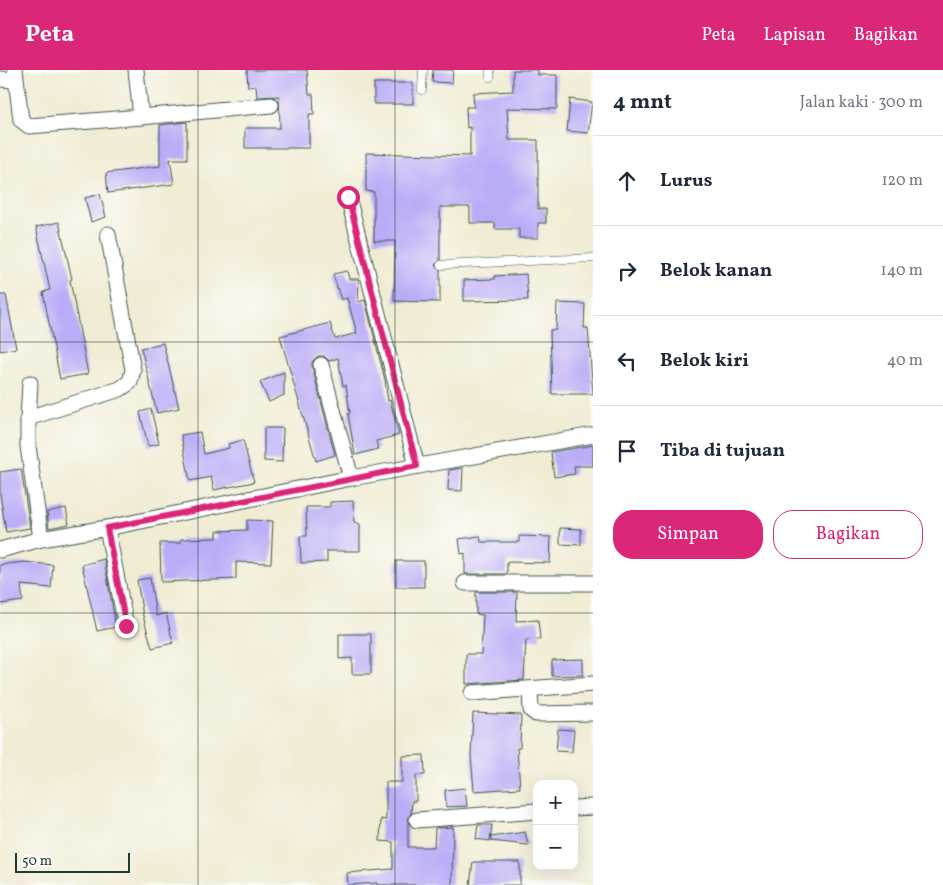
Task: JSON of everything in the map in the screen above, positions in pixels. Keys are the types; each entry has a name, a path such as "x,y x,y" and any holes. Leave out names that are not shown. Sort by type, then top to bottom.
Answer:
{"street":[{"path":"136,70 141,117"},
{"path":"0,79 15,75 21,120 26,125 271,105"},
{"path":"348,197 417,466"},
{"path":"28,418 120,389 130,382 133,370 108,234"},
{"path":"320,365 351,478"},
{"path":"30,383 28,446 41,539"},
{"path":"0,550 41,539 107,528 351,478 593,435"},
{"path":"107,528 126,626"},
{"path":"465,583 593,583"},
{"path":"472,693 593,684"},
{"path":"530,688 531,710 536,714 593,713"},
{"path":"578,808 593,807"},
{"path":"417,820 533,811"}],"lane":[{"path":"422,90 423,70"},
{"path":"441,265 593,258"}],"building":[{"path":"247,70 307,70 309,94 313,94 314,114 309,114 309,148 245,148 245,128 280,128 279,96 257,97 256,86 248,87"},
{"path":"433,70 453,70 452,83 432,82"},
{"path":"513,70 538,70 538,75 557,75 557,109 507,108 509,140 538,140 538,209 546,209 546,223 538,223 538,238 519,238 519,229 495,229 495,223 470,223 470,207 440,207 440,260 435,265 440,270 440,302 394,301 395,241 374,241 374,192 366,191 366,153 470,156 470,127 467,128 466,107 474,107 473,93 513,91"},
{"path":"374,83 413,83 413,104 374,104"},
{"path":"570,99 592,102 588,133 567,131"},
{"path":"187,122 187,159 170,159 174,184 108,193 106,173 160,166 160,125"},
{"path":"100,194 106,217 91,222 85,198"},
{"path":"59,222 72,279 70,280 88,374 60,379 43,292 50,290 36,227"},
{"path":"347,271 349,279 359,279 358,302 365,300 385,380 388,401 390,400 399,435 376,441 378,449 355,455 348,414 350,413 346,385 343,386 338,358 329,361 324,356 318,356 312,362 312,367 335,455 316,461 280,336 330,323 335,339 357,333 347,298 341,300 333,274"},
{"path":"526,274 528,300 464,301 464,280 495,279 495,276"},
{"path":"0,295 6,295 16,348 0,351"},
{"path":"557,303 585,304 584,328 588,328 593,394 552,394 550,330 556,330"},
{"path":"163,343 179,408 157,413 141,348"},
{"path":"284,372 284,395 269,402 260,382"},
{"path":"151,409 159,444 148,446 140,412"},
{"path":"264,428 283,428 282,462 264,461"},
{"path":"200,432 204,454 229,448 228,444 243,440 254,482 214,490 211,477 190,481 181,435"},
{"path":"593,445 593,466 574,466 575,474 554,477 551,452"},
{"path":"463,468 462,491 448,490 449,470"},
{"path":"21,469 30,528 6,532 0,494 0,472"},
{"path":"353,501 354,522 360,524 360,551 327,551 327,562 301,563 300,536 307,536 306,507 330,507 330,502"},
{"path":"66,508 69,524 49,528 47,512"},
{"path":"247,520 273,521 271,563 236,562 236,579 161,582 160,543 181,543 181,539 217,538 217,531 247,530"},
{"path":"560,528 581,529 581,545 560,544"},
{"path":"480,536 481,542 519,542 519,536 551,537 550,563 507,562 507,574 465,574 465,553 461,554 459,539"},
{"path":"104,559 116,627 97,631 82,565"},
{"path":"396,561 424,561 424,587 396,587"},
{"path":"24,562 53,565 51,588 21,585 23,601 0,604 0,565"},
{"path":"150,578 156,616 166,613 173,643 152,648 143,616 137,580"},
{"path":"476,592 517,592 516,621 538,620 540,639 526,640 524,680 466,684 466,654 481,654 483,615 476,614"},
{"path":"339,634 371,634 371,674 352,674 352,658 339,659"},
{"path":"583,659 583,675 552,676 552,660"},
{"path":"473,713 521,715 520,748 517,748 520,788 474,791 471,755"},
{"path":"558,729 574,730 572,752 556,751"},
{"path":"424,755 425,775 416,775 416,801 412,801 408,820 408,847 434,847 435,828 453,827 452,885 377,885 377,883 348,885 347,873 393,869 393,842 380,841 381,819 386,820 386,782 402,782 402,756"},
{"path":"465,788 467,806 446,807 445,790"},
{"path":"478,825 492,825 490,841 476,839"},
{"path":"525,832 528,845 491,841 491,837"},
{"path":"473,862 520,862 520,885 470,885"}],"route":[{"path":"126,626 107,528 417,466 348,197"}]}
